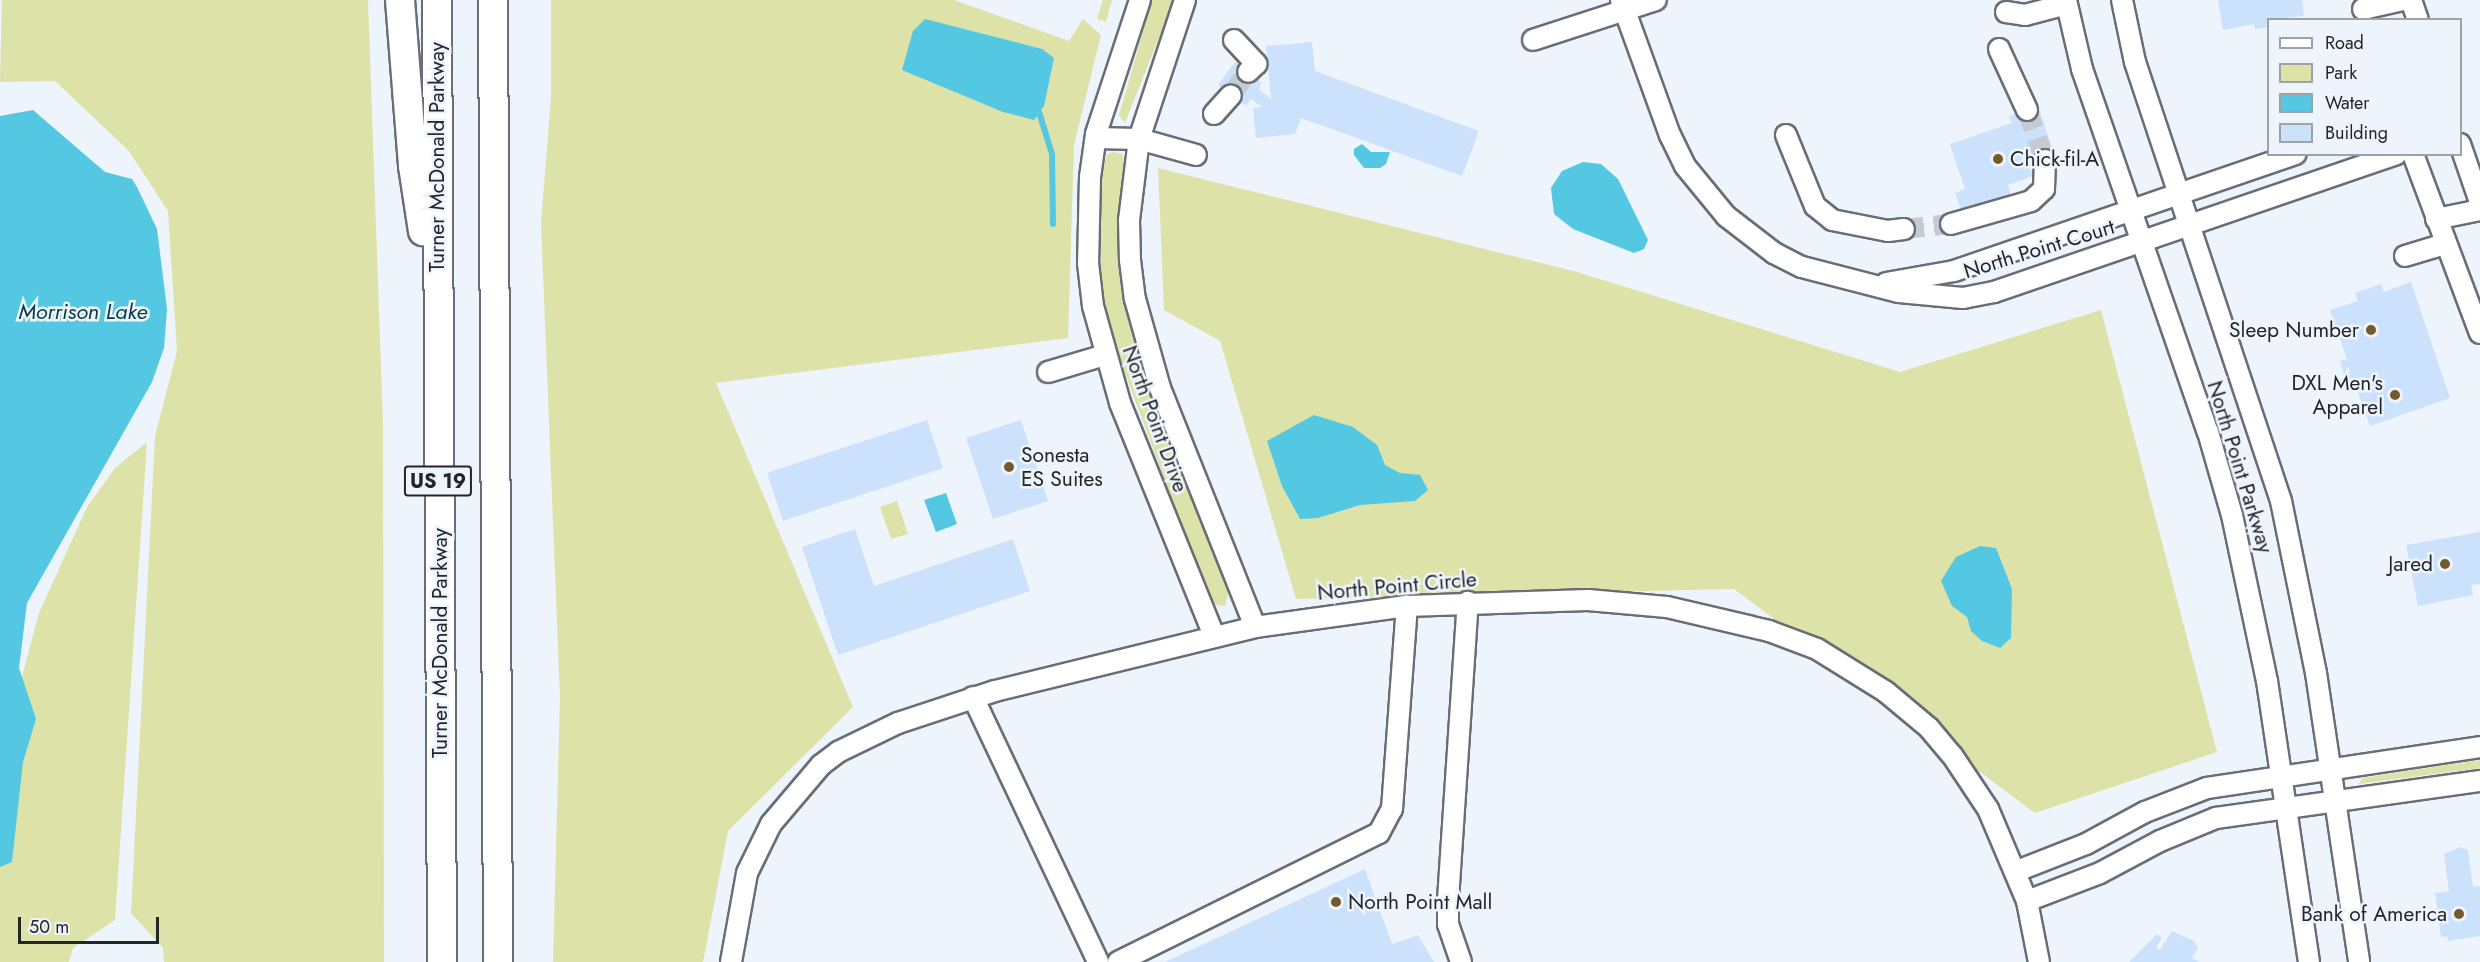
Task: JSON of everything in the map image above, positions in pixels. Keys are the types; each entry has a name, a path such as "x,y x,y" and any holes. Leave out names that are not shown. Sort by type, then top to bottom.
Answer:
{"highway":[{"path":"400,0 413,166 437,317"},
{"name":"Turner McDonald Parkway","path":"437,0 442,962"},
{"name":"US 19","path":"495,4 498,962"}],"street":[{"name":"North Point Drive","path":"1140,0 1096,138 1088,209 1088,263 1105,355 1120,403 1214,636"},
{"name":"North Point Drive","path":"1185,0 1138,139 1130,210 1130,260 1143,332 1160,388 1255,627"},
{"path":"1533,40 1623,5 1656,0"},
{"name":"North Point Parkway","path":"2122,0 2130,44 2281,501 2301,588 2360,962"},
{"path":"2363,9 2403,0"},
{"path":"2411,0 2417,18"},
{"path":"2006,12 2025,15 2067,2"},
{"name":"North Point Parkway","path":"2067,2 2082,69 2129,212 2208,432 2232,515 2252,598 2309,962"},
{"name":"North Point Court","path":"1623,5 1670,135 1685,166 1707,195 1734,223 1774,253 1832,278 1932,297 1963,298 1995,292 2390,156"},
{"path":"1234,40 1256,64 1248,72"},
{"path":"2000,49 2027,110"},
{"path":"1214,114 1231,94"},
{"path":"1786,135 1815,206 1832,220 1888,231 1904,229"},
{"path":"1096,138 1138,139 1196,155"},
{"path":"2462,150 2480,202"},
{"name":"North Point Court","path":"1865,284 1894,283 1954,271 2289,156"},
{"path":"2414,156 2480,333"},
{"path":"1951,224 2031,201 2044,189 2045,160"},
{"path":"2436,219 2480,210"},
{"path":"2405,256 2445,244"},
{"path":"1048,372 1105,355"},
{"name":"North Point Circle","path":"731,962 747,873 771,824 804,781 838,752 868,736 973,697 1255,627 1407,606 1468,602 1615,601 1667,607 1744,624 1817,650 1864,676 1929,728 1971,780 2003,838 2027,901 2039,962"},
{"path":"1461,962 1448,924 1448,900 1468,602"},
{"path":"1118,962 1379,833 1392,809 1407,606"},
{"path":"973,697 1098,962"},
{"path":"2017,871 2086,844 2178,798 2207,788 2281,775 2480,747"},
{"path":"2027,901 2100,873 2189,827 2216,818 2335,799 2358,800 2480,781"}],"green space":[{"path":"2,0 368,0 383,424 384,962 164,962 163,948 131,913 155,436 177,351 168,211 129,151 55,81 0,82"},
{"path":"551,0 954,0 1069,41 1083,19 1101,35 1074,145 1068,338 716,383 853,707 728,831 703,962 553,962 560,697 541,222 551,99"},
{"path":"1103,0 1112,0 1106,22 1097,19"},
{"path":"1152,0 1174,0 1125,123 1119,115"},
{"path":"1114,152 1122,154 1124,162 1118,220 1120,275 1137,354 1229,590 1225,606 1211,604 1116,349 1102,289 1098,226 1102,171 1107,154"},
{"path":"1158,168 1577,272 1900,372 2101,310 2217,752 2035,813 1734,589 1296,599 1220,341 1164,310"},
{"path":"147,442 115,920 73,948 69,962 0,962 0,759 39,613 87,507 115,468"},
{"path":"897,501 908,534 891,539 880,507"},
{"path":"2480,760 2480,768 2358,784 2363,778"}],"water":[{"path":"925,19 1042,49 1054,58 1044,106 1034,120 1003,112 902,70 913,31"},
{"name":"Morrison Lake","path":"33,110 105,172 132,179 157,229 167,309 164,348 152,382 27,603 19,668 36,719 23,762 12,862 0,867 0,116"},
{"path":"1362,144 1371,152 1390,152 1386,164 1380,168 1364,168 1354,155 1354,149"},
{"path":"1583,162 1601,164 1618,179 1648,240 1644,249 1634,253 1573,229 1554,214 1551,188 1562,171"},
{"path":"1314,415 1353,427 1377,445 1385,465 1400,473 1420,475 1428,490 1415,501 1360,505 1318,518 1300,519 1282,486 1267,441"},
{"path":"946,493 957,524 936,532 924,500"},
{"path":"1980,546 1996,548 2012,589 2011,638 2000,648 1982,641 1971,631 1967,617 1952,606 1941,581 1956,557"}],"building":[{"path":"2218,0 2302,0 2304,16 2267,18 2267,27 2255,29 2254,24 2223,30"},
{"path":"1312,42 1315,71 1479,131 1462,176 1301,118 1295,134 1256,138 1253,108 1262,107 1251,99 1246,106 1218,85 1235,62 1261,82 1259,90 1271,99 1266,46"},
{"name":"Chick-fil-A","path":"2038,106 2054,154 2028,163 2033,176 2008,185 2012,199 1963,215 1955,193 1965,189 1950,144 2012,123 2009,116"},
{"path":"2411,282 2450,398 2370,426 2353,378 2346,380 2340,361 2347,359 2330,310 2358,301 2355,293 2381,284 2384,292"},
{"path":"927,420 943,468 783,521 767,473"},
{"path":"1021,420 1048,501 993,519 966,438"},
{"path":"855,529 874,586 1013,539 1030,591 838,655 802,547"},
{"name":"Jared","path":"2480,532 2480,584 2471,585 2473,595 2418,606 2406,545"},
{"name":"Bank of America","path":"2460,847 2468,850 2473,887 2480,886 2480,936 2448,941 2447,936 2441,937 2435,893 2449,891 2444,854"},
{"name":"North Point Mall","path":"1365,869 1392,944 1418,935 1434,962 1165,962"},
{"path":"2172,931 2194,941 2198,948 2192,958 2199,962 2129,962 2157,934 2162,938 2156,947 2160,950"}],"waterway":[{"path":"1039,112 1052,154 1053,224"}],"tunnel":[{"path":"1231,95 1248,72"},
{"path":"2027,110 2045,160"},
{"path":"1904,229 1951,224"}],"place":[{"name":"Chick-fil-A","path":"1998,159"},
{"name":"Sleep Number","path":"2371,330"},
{"name":"DXL Men's Apparel","path":"2395,395"},
{"name":"Sonesta ES Suites","path":"1009,467"},
{"name":"Jared","path":"2445,564"},
{"name":"North Point Mall","path":"1336,902"},
{"name":"Bank of America","path":"2459,914"}]}
